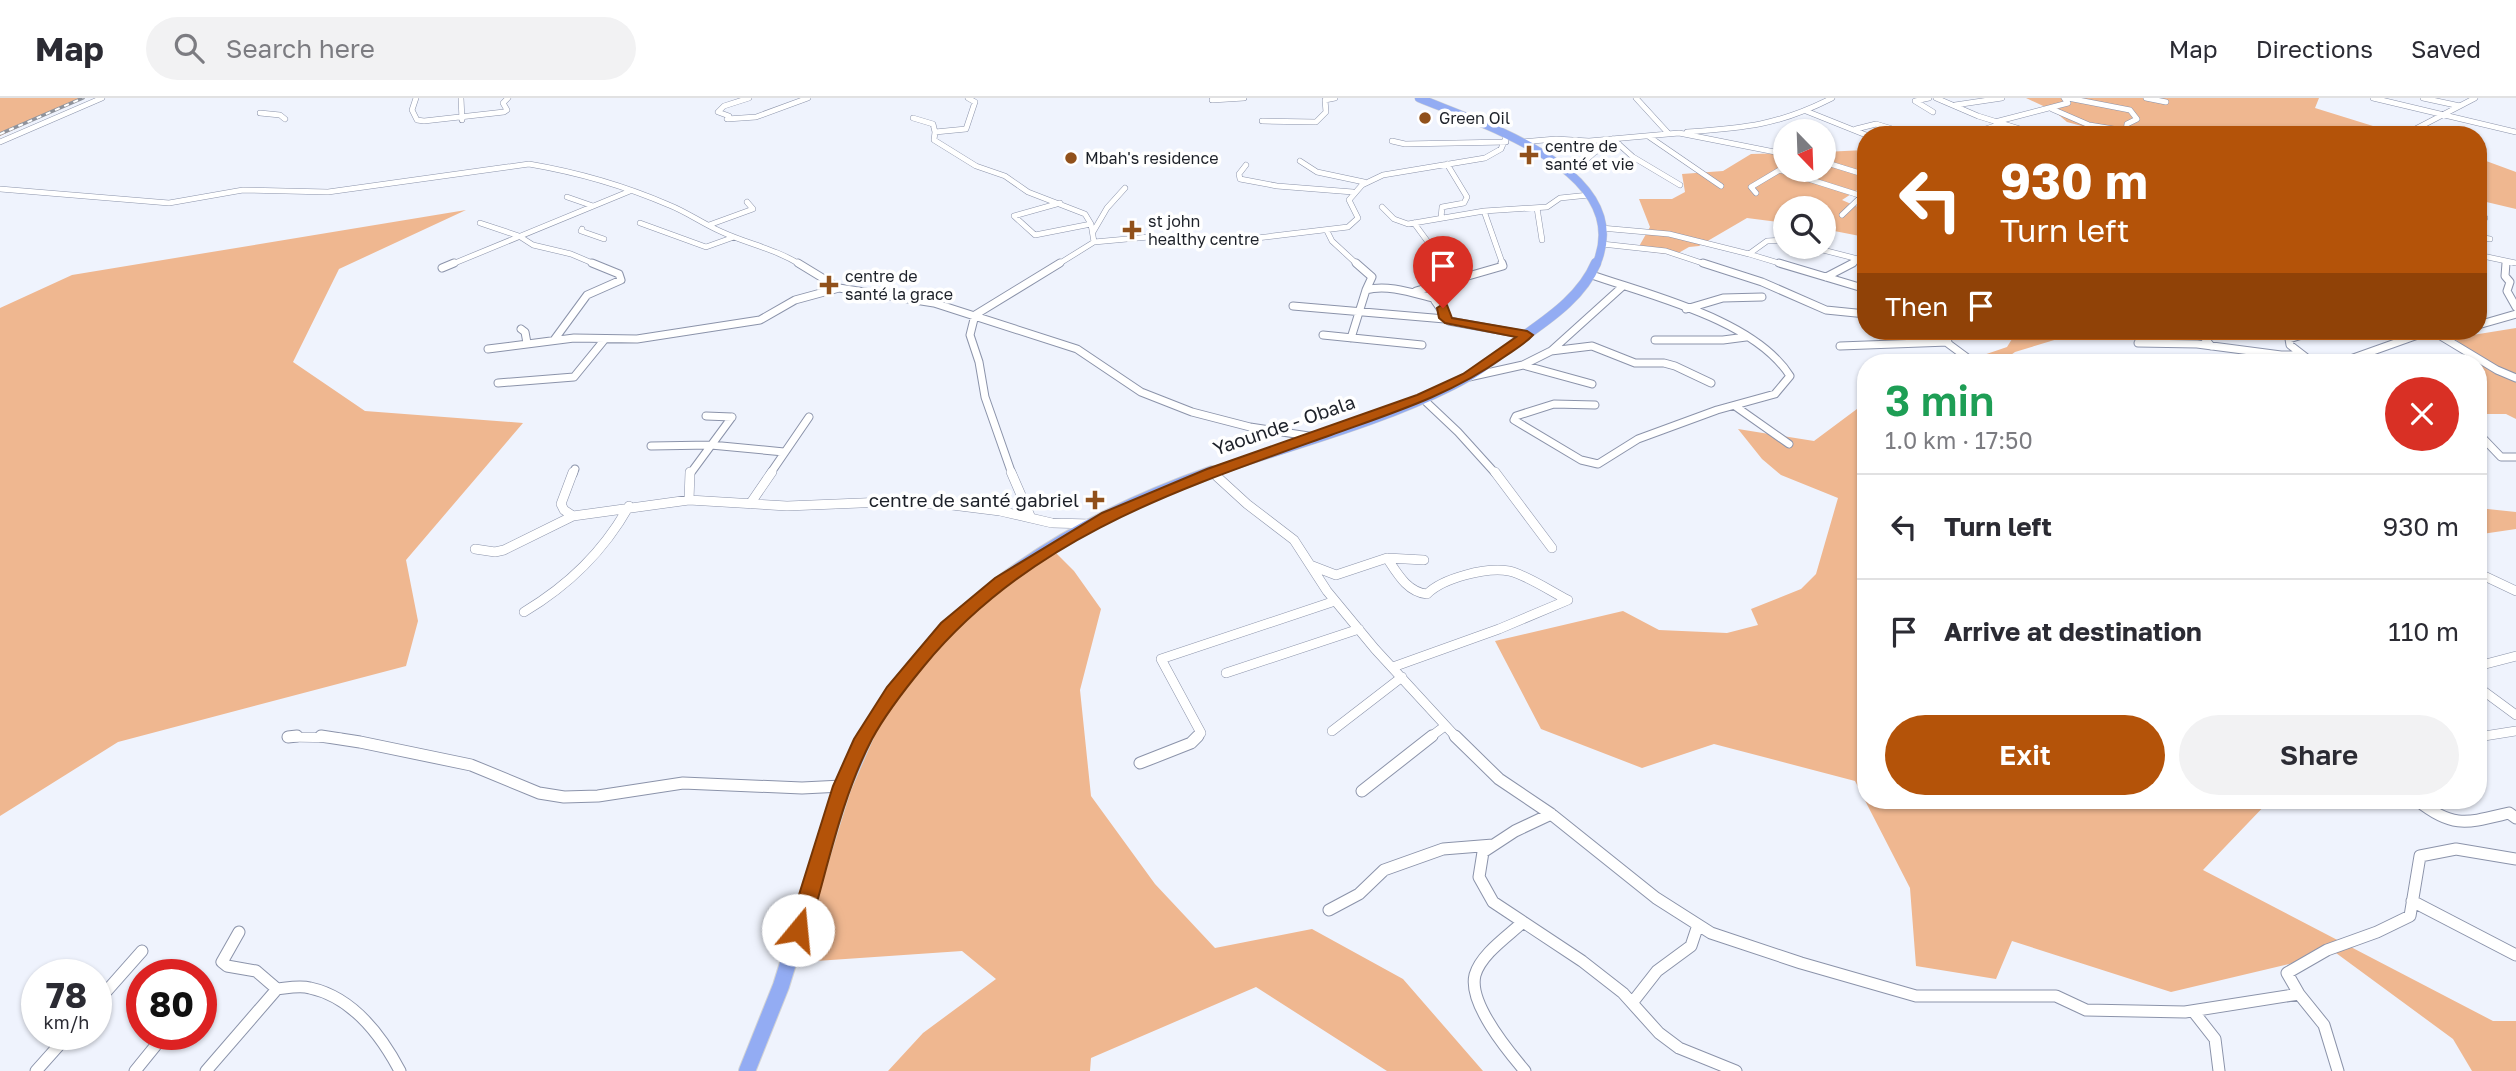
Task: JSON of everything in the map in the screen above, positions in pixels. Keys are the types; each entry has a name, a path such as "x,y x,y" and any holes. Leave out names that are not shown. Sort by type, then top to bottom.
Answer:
{"highway":[{"name":"Yaounde - Obala","path":"747,1071 778,999 842,786 863,739 893,691 947,626 1000,581 1091,524 1124,508 1212,472 1422,398 1468,377 1564,305 1592,275 1602,244 1598,211 1573,175 1521,142 1507,139 1419,98"}],"street":[{"path":"0,142 102,98"},
{"path":"416,98 412,110 420,121 462,119 504,112 508,110 503,103 508,98"},
{"path":"461,98 462,119"},
{"path":"749,98 724,106 718,112 729,116 729,121 741,121 808,98"},
{"path":"935,132 967,129 975,102 968,98"},
{"path":"1212,100 1244,98"},
{"path":"1262,121 1316,122 1326,112 1325,100 1335,98"},
{"path":"1636,98 1668,134"},
{"path":"1521,142 1556,139 1589,141 1755,127 1806,111 1832,98"},
{"path":"1929,98 1915,101 1933,112"},
{"path":"1936,98 2008,126"},
{"path":"1954,106 2002,98"},
{"path":"1990,126 2052,109 2068,103 2066,98 2130,110 2137,119 2127,126"},
{"path":"2146,98 2166,102"},
{"path":"2373,98 2516,132"},
{"path":"2423,98 2459,106"},
{"path":"2422,126 2474,98"},
{"path":"2052,109 2095,126"},
{"path":"1806,111 1856,129"},
{"path":"260,113 280,115 285,119"},
{"path":"913,118 933,124 933,137 937,143 976,166 1006,176 1028,192 1085,214 1091,224 1094,242"},
{"path":"1581,130 1589,141"},
{"path":"1679,133 1773,152"},
{"path":"1648,136 1721,186"},
{"path":"1392,141 1405,144 1507,139"},
{"path":"1031,518 1004,456 985,397 979,362 970,335 975,315 1094,242 1149,237 1240,240 1348,227 1358,218 1349,200 1364,182 1380,175 1478,161 1499,151 1507,139"},
{"path":"1613,139 1633,157 1680,185"},
{"path":"1573,175 1572,172 1595,152 1619,145"},
{"path":"1300,161 1317,172 1364,182"},
{"path":"0,190 169,203 243,190 328,192 529,164 554,168 670,205 734,237 784,254 839,288 934,303 975,315 1077,349 1141,392 1174,406 1217,420 1315,437"},
{"path":"1441,218 1442,207 1464,203 1467,197 1447,164"},
{"path":"1245,165 1239,174 1240,179 1278,186 1353,192"},
{"path":"1836,166 1857,172"},
{"path":"1756,193 1751,187 1773,174"},
{"path":"1823,182 1857,193"},
{"path":"1093,232 1107,208 1125,188"},
{"path":"442,268 630,191"},
{"path":"1382,207 1402,223 1414,223 1484,211 1537,208 1552,205 1560,198 1589,195"},
{"path":"567,197 593,206"},
{"path":"1842,215 1857,201"},
{"path":"709,225 753,209 747,202"},
{"path":"1060,203 1014,216 1035,235 1091,224"},
{"path":"1537,208 1542,240"},
{"path":"1414,292 1503,266 1484,211"},
{"path":"480,223 519,236 533,245 571,254 619,274 621,280 587,295 554,340"},
{"path":"640,223 706,247 734,237"},
{"path":"1414,223 1440,257 1466,275"},
{"path":"1601,228 1669,234 1749,254 1857,286"},
{"path":"582,229 580,231 584,234 604,239"},
{"path":"1327,231 1332,241 1372,277 1351,338"},
{"path":"1749,254 1767,241 1773,241"},
{"path":"1602,244 1666,251 1772,286 1826,310 1857,313"},
{"path":"1836,253 1857,259"},
{"path":"2487,257 2516,263"},
{"path":"2506,261 2505,276 2510,282 2507,291 2516,307"},
{"path":"1826,277 1857,262"},
{"path":"1592,275 1732,326 1777,356 1788,366 1790,376 1774,394 1717,410 1638,439 1598,464 1581,460 1514,420 1523,413 1559,402 1595,405"},
{"path":"1468,377 1523,365 1551,351 1623,286"},
{"path":"488,349 554,340 637,339 760,320 795,300 839,288"},
{"path":"1366,290 1373,288 1414,292 1433,298 1443,308 1445,318"},
{"path":"1686,309 1721,298 1742,295 1762,298"},
{"path":"1293,306 1445,318 1527,335"},
{"path":"2487,322 2516,314"},
{"path":"521,329 525,332 527,343"},
{"path":"1323,335 1422,345"},
{"path":"1655,340 1686,338 1725,342 1746,337"},
{"path":"498,383 574,377 606,339"},
{"path":"1945,340 1963,354"},
{"path":"2206,340 2211,346"},
{"path":"2289,340 2290,345 2301,354"},
{"path":"2365,354 2404,340"},
{"path":"2445,340 2470,354"},
{"path":"1840,346 1948,342"},
{"path":"2138,343 2197,344 2292,354"},
{"path":"1551,351 1592,346 1636,363 1664,363 1711,383"},
{"path":"2487,364 2516,378"},
{"path":"1523,365 1592,384"},
{"path":"1422,398 1453,424 1515,495 1552,548"},
{"path":"1735,406 1789,444"},
{"path":"690,500 690,471 732,417 706,416"},
{"path":"750,504 809,417"},
{"path":"2487,442 2501,457 2516,457"},
{"path":"651,446 711,445 785,452"},
{"path":"573,516 564,510 561,504 575,469"},
{"path":"1212,472 1247,504 1284,530 1335,601 1359,629 1445,726 1499,779 1551,814 1656,898 1711,933 1788,959 1916,996 2056,996 2086,1010 2193,1011 2299,994"},
{"path":"475,549 495,552 505,550 573,516 629,506 690,500 787,506 859,502 918,503 977,507 1052,523 1091,524"},
{"path":"524,612 564,588 610,539 629,506"},
{"path":"1310,565 1336,575 1387,558 1424,560"},
{"path":"1387,558 1412,591 1420,594 1427,594 1437,584 1467,574 1509,571 1568,600 1499,629 1393,667"},
{"path":"2487,577 2516,591"},
{"path":"1140,763 1191,743 1202,733 1161,659 1335,601"},
{"path":"1226,673 1359,629"},
{"path":"2487,664 2516,656"},
{"path":"1332,731 1402,677"},
{"path":"2487,694 2516,715"},
{"path":"1362,791 1445,726"},
{"path":"2487,736 2516,731"},
{"path":"288,737 327,734 356,739 490,772 533,791 559,797 611,796 662,785 687,783 809,791 842,786"},
{"path":"2427,809 2439,819 2456,824 2514,814"},
{"path":"1551,814 1516,831 1483,852 1479,877 1493,902 1582,961 1632,1003 1660,1033 1679,1048 1736,1071"},
{"path":"1329,910 1359,894 1384,870 1443,849 1495,844"},
{"path":"2338,1071 2323,1025 2287,973 2327,950 2378,932 2410,916 2420,856 2456,849 2514,861"},
{"path":"2412,901 2516,955"},
{"path":"1524,922 1475,973 1474,988 1502,1044 1525,1071"},
{"path":"1632,1003 1657,971 1691,946 1698,925"},
{"path":"239,932 222,962 227,966 257,971 277,989"},
{"path":"112,985 142,951"},
{"path":"206,1071 277,989 308,987 338,998 371,1027 386,1045 400,1071"},
{"path":"2193,1011 2215,1039 2219,1071"},
{"path":"36,1071 55,1050"},
{"path":"135,1071 152,1050"}],"shaded area":[{"path":"0,98 82,98 0,136"},
{"path":"2026,98 2319,98 2315,108 2373,126 2082,126 2067,122 2054,111"},
{"path":"1857,150 1857,190 1842,200 1857,207 1857,235 1836,231 1836,196 1773,196 1773,221 1747,218 1699,246 1689,247 1675,255 1637,250 1650,227 1639,199 1672,199 1685,192 1682,174 1723,171 1751,154 1773,153 1773,182 1836,182 1836,151"},
{"path":"2487,161 2516,172 2516,209 2487,202"},
{"path":"466,210 339,269 293,362 365,411 523,423 406,560 418,621 406,666 118,742 0,816 0,308 72,275"},
{"path":"2516,328 2516,419 2506,414 2487,414 2487,354 2473,354 2456,340 2487,340 2487,333"},
{"path":"2011,340 2054,340 2012,354 1986,354 2007,347"},
{"path":"1857,409 1857,785 1855,781 1714,744 1642,768 1541,729 1495,641 1623,611 1659,630 1727,633 1758,625 1751,609 1801,589 1816,574 1838,498 1781,475 1762,459 1738,429 1814,441"},
{"path":"2487,509 2516,512 2516,529 2487,533"},
{"path":"1053,550 1074,571 1101,609 1080,690 1091,796 1155,884 1215,948 1312,929 1403,979 1483,1071 1387,1071 1256,987 1091,1058 1090,1071 888,1071 923,1033 996,979 962,951 787,963 859,751 896,696 939,641"},
{"path":"1869,809 2261,809 2203,870 2493,1021 2516,1021 2516,1071 2472,1071 2453,1039 2336,953 2171,992 2012,941 1996,979 1916,966 1910,888"}],"railway":[{"path":"0,134 83,98"}],"place":[{"name":"Green Oil","path":"1425,118"},
{"name":"centre de santé et vie","path":"1529,155"},
{"name":"Mbah's residence","path":"1071,158"},
{"name":"st john healthy centre","path":"1132,230"},
{"name":"centre de santé la grace","path":"829,285"},
{"name":"centre de santé gabriel","path":"1095,500"}],"route":[{"path":"798,930 842,786 863,739 893,691 947,626 1000,581 1073,534 1107,516 1212,472 1422,398 1468,377 1527,335 1449,321 1445,318 1443,308"}]}
